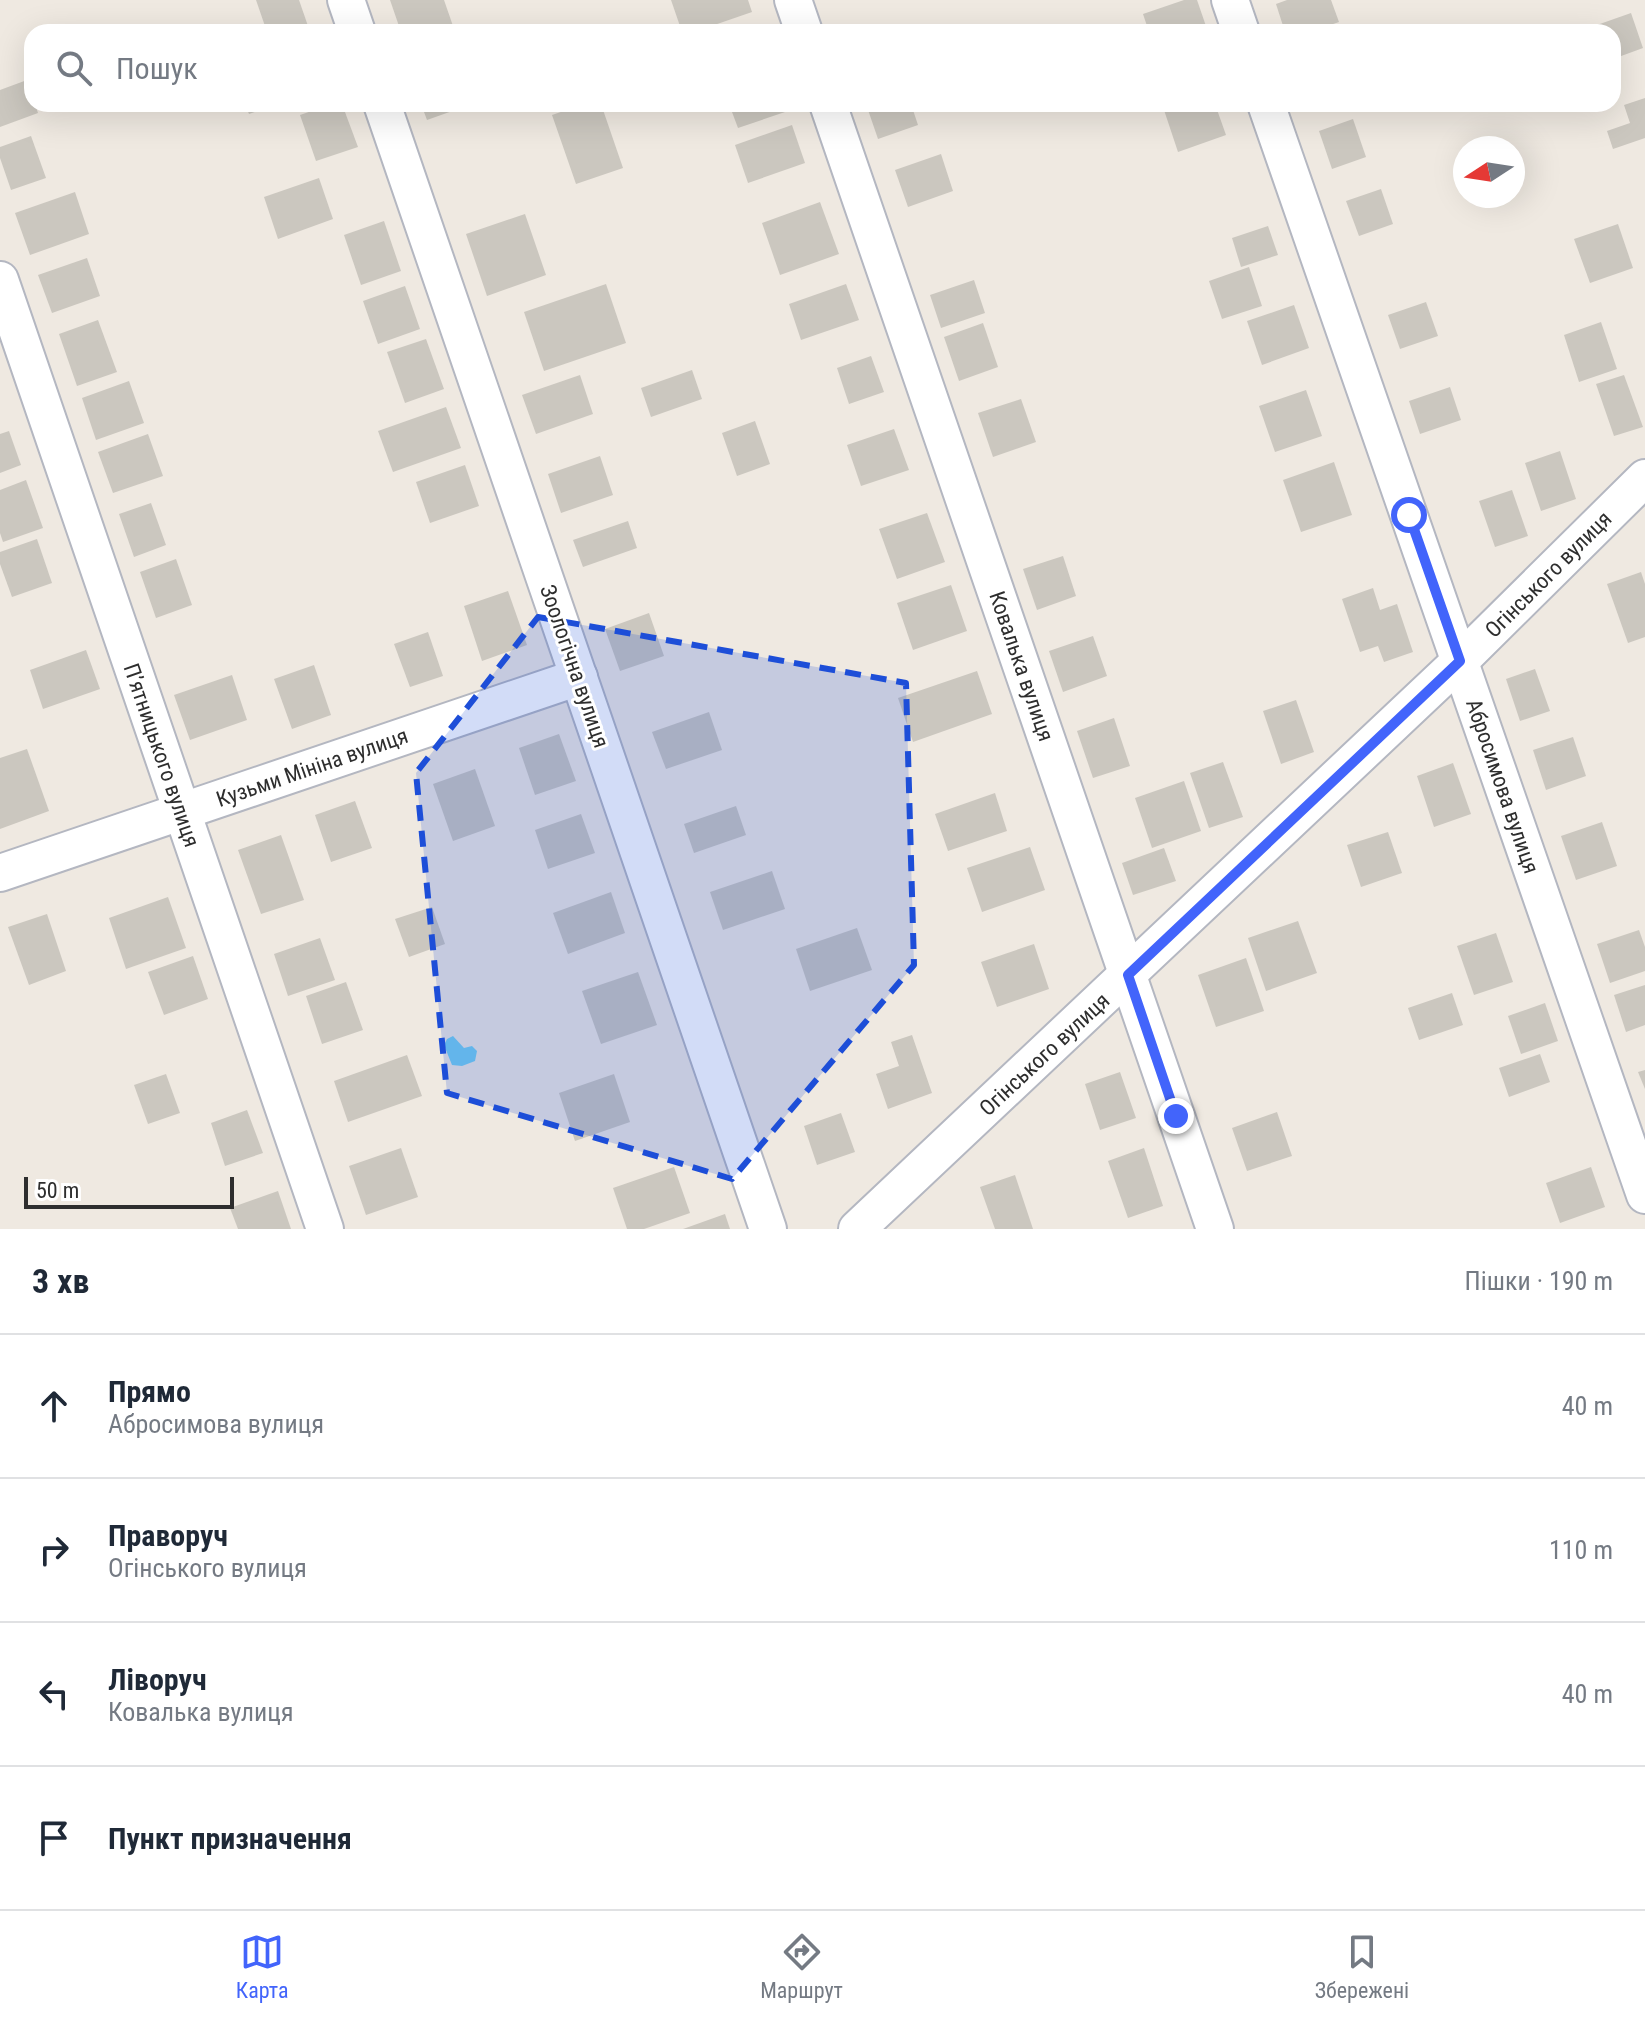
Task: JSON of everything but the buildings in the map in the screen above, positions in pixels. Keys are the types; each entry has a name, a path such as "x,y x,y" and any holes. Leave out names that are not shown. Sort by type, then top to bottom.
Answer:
{"street":[{"path":"346,0 354,24"},
{"path":"793,0 801,24"},
{"path":"1230,0 1238,24"},
{"name":"Зоологічна вулиця","path":"385,112 768,1229"},
{"name":"Ковалька вулиця","path":"831,112 1215,1229"},
{"name":"Абросимова вулиця","path":"1269,112 1645,1195"},
{"name":"П’ятницького вулиця","path":"0,280 325,1229"},
{"name":"Огінського вулиця","path":"857,1229 1460,661 1645,478"},
{"name":"Кузьми Мініна вулиця","path":"0,873 579,677"}],"highlighted area":[{"path":"538,617 906,683 914,965 732,1179 447,1093 416,773"}],"water":[{"path":"453,1036 464,1048 472,1046 477,1051 475,1061 462,1066 452,1065 444,1045"}],"route":[{"path":"1176,1116 1128,975 1460,661 1409,515"}]}
